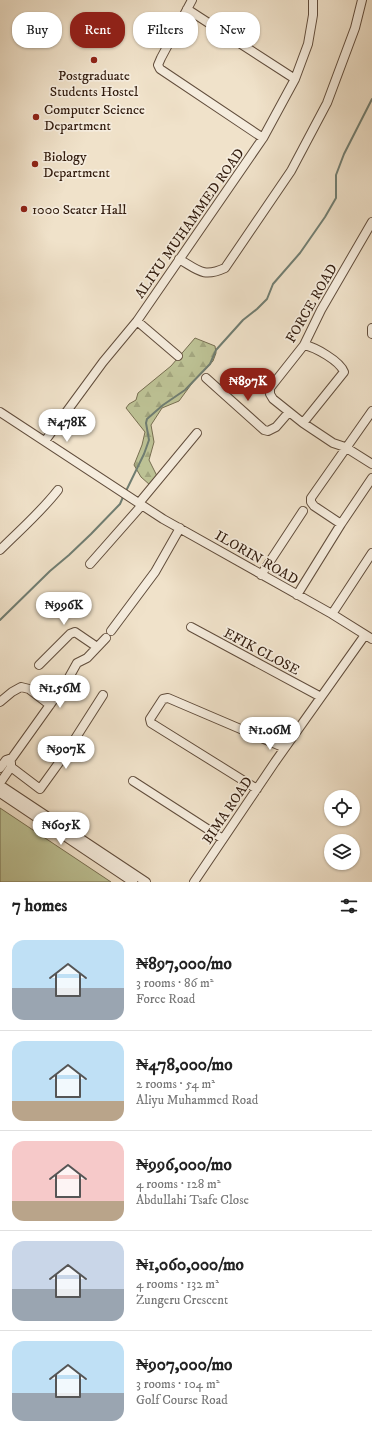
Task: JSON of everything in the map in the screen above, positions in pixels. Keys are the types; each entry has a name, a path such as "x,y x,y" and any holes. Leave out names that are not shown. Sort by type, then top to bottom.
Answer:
{"street":[{"path":"192,0 158,65 160,69 263,138"},
{"name":"ALIYU MUHAMMED ROAD","path":"45,441 103,362 137,321 263,138 295,79 308,44 313,15 313,0"},
{"path":"179,259 202,273 214,273 225,268 291,171 327,103 355,28 362,0"},
{"path":"187,9 295,79"},
{"name":"FORCE ROAD","path":"289,412 272,399 270,388 304,345 321,310 372,222"},
{"path":"137,321 178,356"},
{"path":"372,328 372,334"},
{"path":"304,345 310,346 338,363 344,372 304,423"},
{"path":"206,378 264,430 268,431 276,427 289,412 333,443 346,447 372,464"},
{"path":"341,524 314,506 311,502 311,498 372,411"},
{"name":"ILORIN ROAD","path":"0,412 180,528 332,614 369,637"},
{"path":"90,564 141,504 197,433"},
{"path":"296,595 372,478"},
{"path":"0,550 36,515 58,490"},
{"path":"261,575 302,511"},
{"path":"111,631 155,572 180,528"},
{"path":"332,614 372,553"},
{"name":"EFIK CLOSE","path":"191,627 321,697"},
{"path":"39,665 70,634 75,632 97,647"},
{"name":"BIMA ROAD","path":"194,882 321,697 369,637"},
{"path":"106,638 87,658 77,663 67,681 12,758 11,767 0,784 146,882"},
{"path":"0,702 21,687 29,690 50,705"},
{"path":"11,767 40,789 66,753 103,695"},
{"path":"257,789 151,723 150,719 163,699 168,698 285,748"},
{"path":"0,768 6,760 12,758"},
{"path":"133,781 223,839"},
{"path":"0,793 133,882"}],"green space":[{"path":"195,338 215,346 216,353 213,361 193,382 179,401 162,408 151,425 154,442 149,460 157,476 150,485 141,477 134,465 142,445 145,432 126,408 129,404 136,400 138,393 171,366"},
{"path":"0,808 111,882 0,882"}],"waterway":[{"path":"126,491 149,440 146,423 147,419 163,405 185,390 210,364 216,350 243,320 267,299 273,284 300,253 325,217 336,198 336,175 344,154 372,99"},
{"path":"0,620 50,571 91,534 120,504 123,497"}],"place":[{"name":"Postgraduate Students Hostel","path":"94,60"},
{"name":"Computer Science Department","path":"36,117"},
{"name":"Biology Department","path":"35,164"},
{"name":"1000 Seater Hall","path":"24,209"}]}
